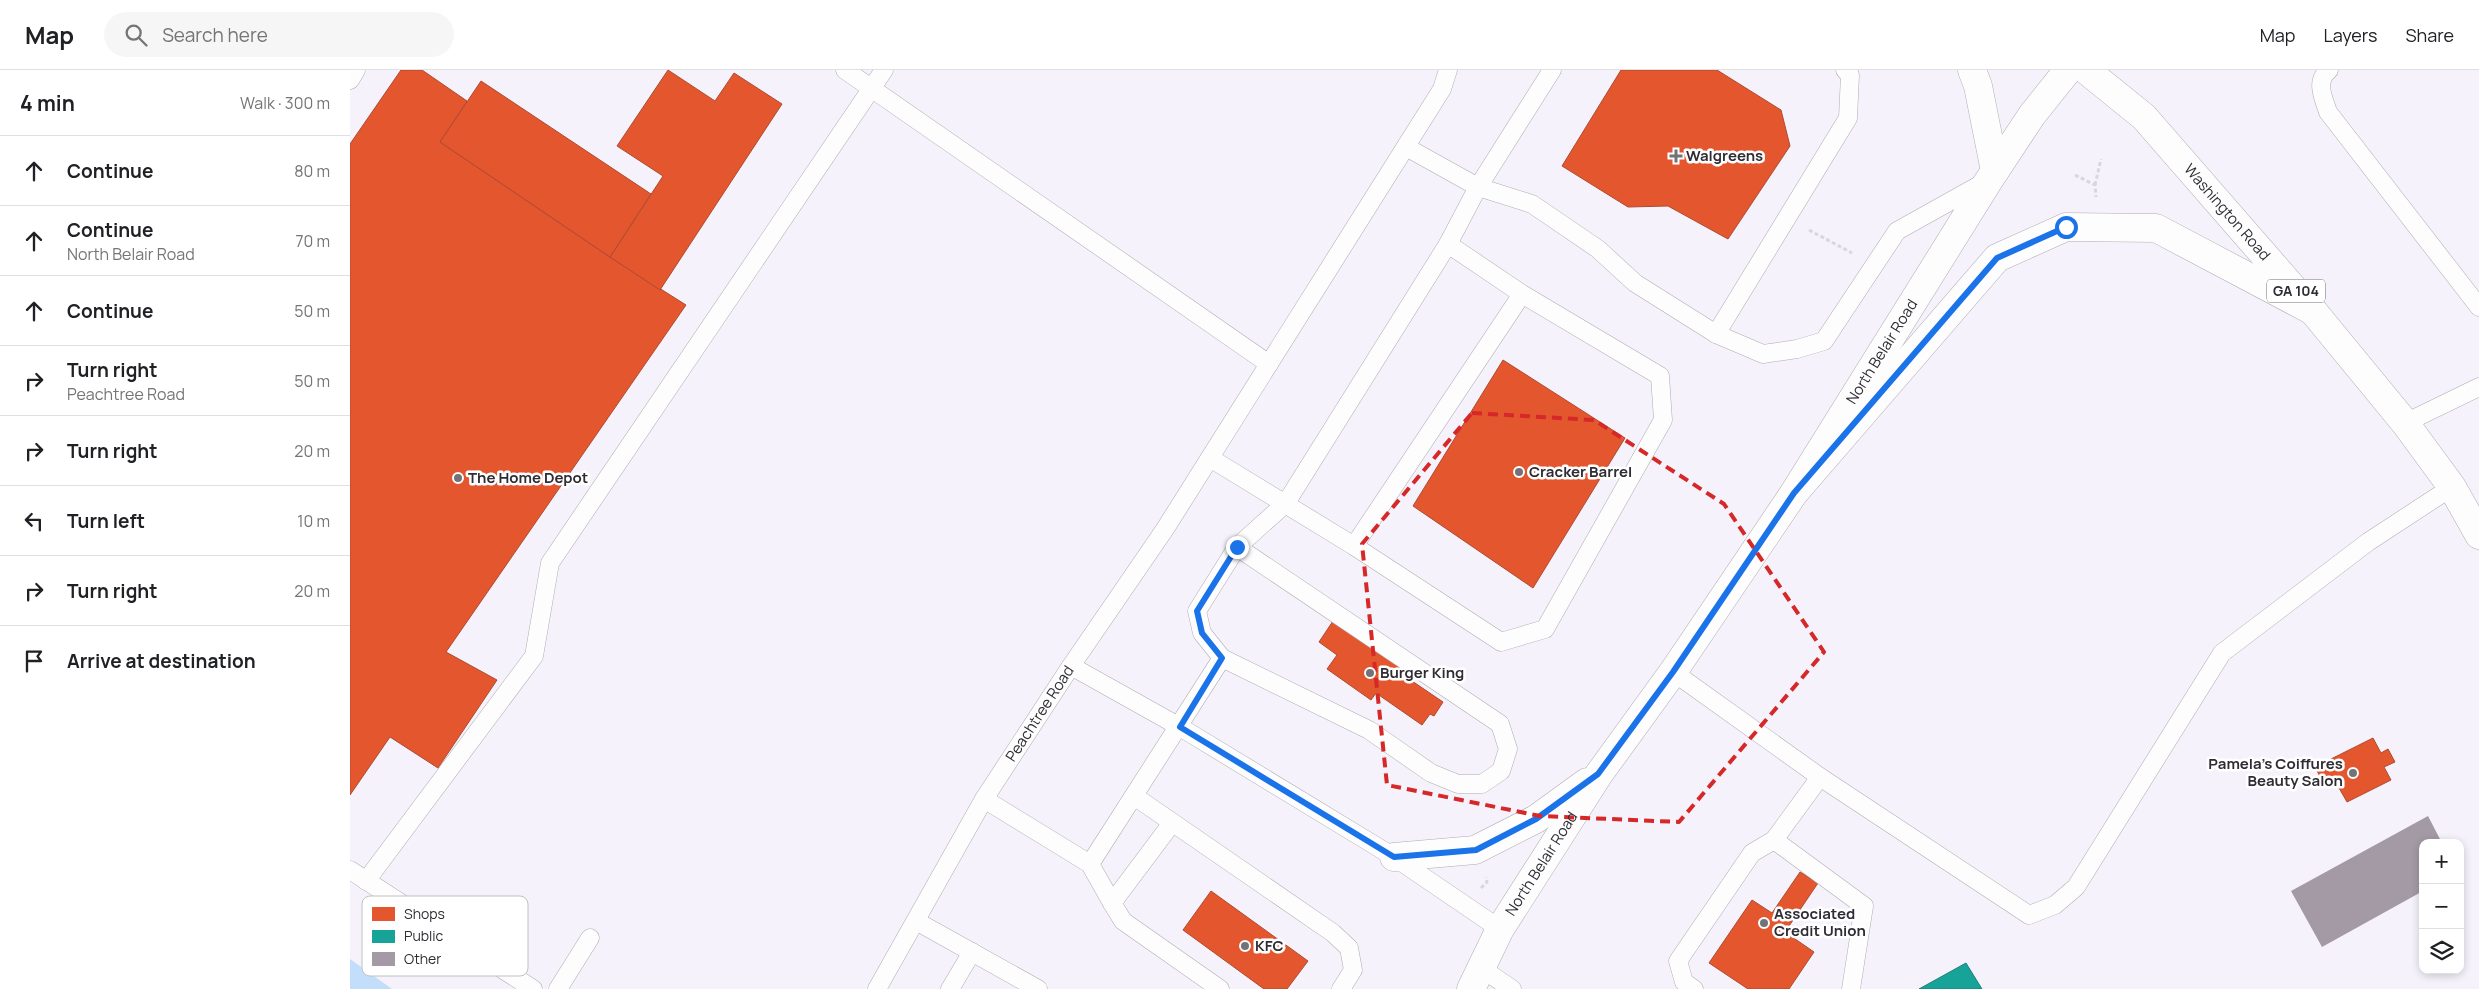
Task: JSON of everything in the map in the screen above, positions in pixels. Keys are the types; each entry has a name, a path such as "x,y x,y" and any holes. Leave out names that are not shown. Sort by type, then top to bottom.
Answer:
{"main road":[{"path":"1972,70 1978,86 1992,176"},
{"name":"North Belair Road","path":"1476,979 1500,929 1598,774 1673,672 1794,493 1992,176 2032,115 2068,70"},
{"name":"Washington Road","path":"2086,70 2144,117 2313,311 2405,423 2452,488 2479,535"},
{"path":"1794,493 1997,258 2066,227 2156,228 2313,311"},
{"path":"1394,857 1476,850 1536,819 1598,774"}],"lane":[{"path":"350,80 356,70"},
{"path":"845,70 1269,364"},
{"path":"366,881 534,656 550,563 884,70"},
{"path":"1072,666 1210,458 1442,89 1448,70"},
{"path":"1237,547 1500,724 1508,749 1501,771 1482,784 1458,784 1431,773 1369,730 1222,658 1202,633 1197,611 1237,547 1286,503 1448,244 1478,187 1552,70"},
{"path":"1716,334 1848,118 1850,76 1845,70"},
{"path":"2329,70 2324,74 2320,89 2328,112 2479,307"},
{"path":"1406,147 1478,187 1532,204 1598,249 1635,283 1716,334 1763,354 1797,349 1824,341 1897,231 1992,176"},
{"path":"1210,458 1286,503 1501,642 1545,629 1663,420 1660,376 1522,294 1448,244"},
{"path":"1354,546 1522,294"},
{"path":"2405,423 2479,387"},
{"path":"1673,672 1820,777 2029,915 2055,905 2076,888 2222,653 2368,542 2452,488"},
{"path":"1090,864 1180,727 1222,658"},
{"name":"Peachtree Road","path":"877,989 984,799 1072,666 1180,727 1394,857 1500,929"},
{"path":"1694,989 1684,982 1678,961 1752,853 1774,840 1820,777"},
{"path":"1134,796 1334,933 1349,948 1353,970 1341,989"},
{"path":"984,799 1090,864 1123,920 1220,989"},
{"path":"1112,903 1172,823"},
{"path":"1774,840 1864,906 1851,989"},
{"path":"350,870 389,896"},
{"path":"916,921 1038,989"},
{"path":"558,989 590,938"},
{"path":"950,989 972,952"},
{"path":"513,976 533,989"},
{"path":"1476,979 1512,989"}],"path":[{"path":"2096,200 2095,185 2100,159"},
{"path":"2076,175 2095,185"},
{"path":"1787,218 1859,257"},
{"path":"1479,890 1487,882 1484,873"}],"highlighted area":[{"path":"1472,413 1594,420 1724,504 1824,652 1679,822 1540,816 1387,785 1362,544"}],"water":[{"path":"350,959 362,968 362,976 374,976 392,989 350,989"}],"building: Shops":[{"name":"The Home Depot","path":"401,70 422,70 467,101 440,142 610,257 686,305 446,652 497,680 438,768 390,737 350,795 350,144"},
{"path":"668,70 715,101 734,73 782,104 660,290 610,257 663,176 617,146"},
{"name":"Walgreens","path":"1621,70 1717,70 1781,110 1790,146 1728,239 1668,206 1628,207 1562,166"},
{"path":"481,81 651,194 610,257 440,142"},
{"name":"Cracker Barrel","path":"1503,360 1625,438 1533,588 1413,506"},
{"name":"Burger King","path":"1333,621 1414,677 1412,681 1443,702 1434,716 1430,714 1422,725 1376,693 1371,700 1327,669 1337,655 1319,642"},
{"name":"Pamela's Coiffures Beauty Salon","path":"2373,738 2381,753 2388,749 2395,762 2384,767 2391,780 2347,802 2334,779 2324,784 2315,767"},
{"name":"Associated Credit Union","path":"1800,872 1818,883 1785,932 1814,952 1789,989 1748,989 1709,963 1752,900 1772,913"},
{"name":"KFC","path":"1211,891 1308,961 1287,989 1264,989 1183,930"}],"building: Public":[{"path":"1966,963 1982,989 1919,989"}],"building: Other":[{"path":"2428,816 2440,839 2419,839 2419,893 2322,947 2291,891"}],"place":[{"name":"Walgreens","path":"1676,156"},
{"name":"Cracker Barrel","path":"1519,472"},
{"name":"The Home Depot","path":"458,478"},
{"name":"Burger King","path":"1370,673"},
{"name":"Pamela's Coiffures Beauty Salon","path":"2353,773"},
{"name":"Associated Credit Union","path":"1764,923"},
{"name":"KFC","path":"1245,946"}],"route":[{"path":"1237,547 1197,611 1202,633 1222,658 1180,727 1394,857 1476,850 1536,819 1598,774 1673,672 1794,493 1997,258 2066,227"}]}
